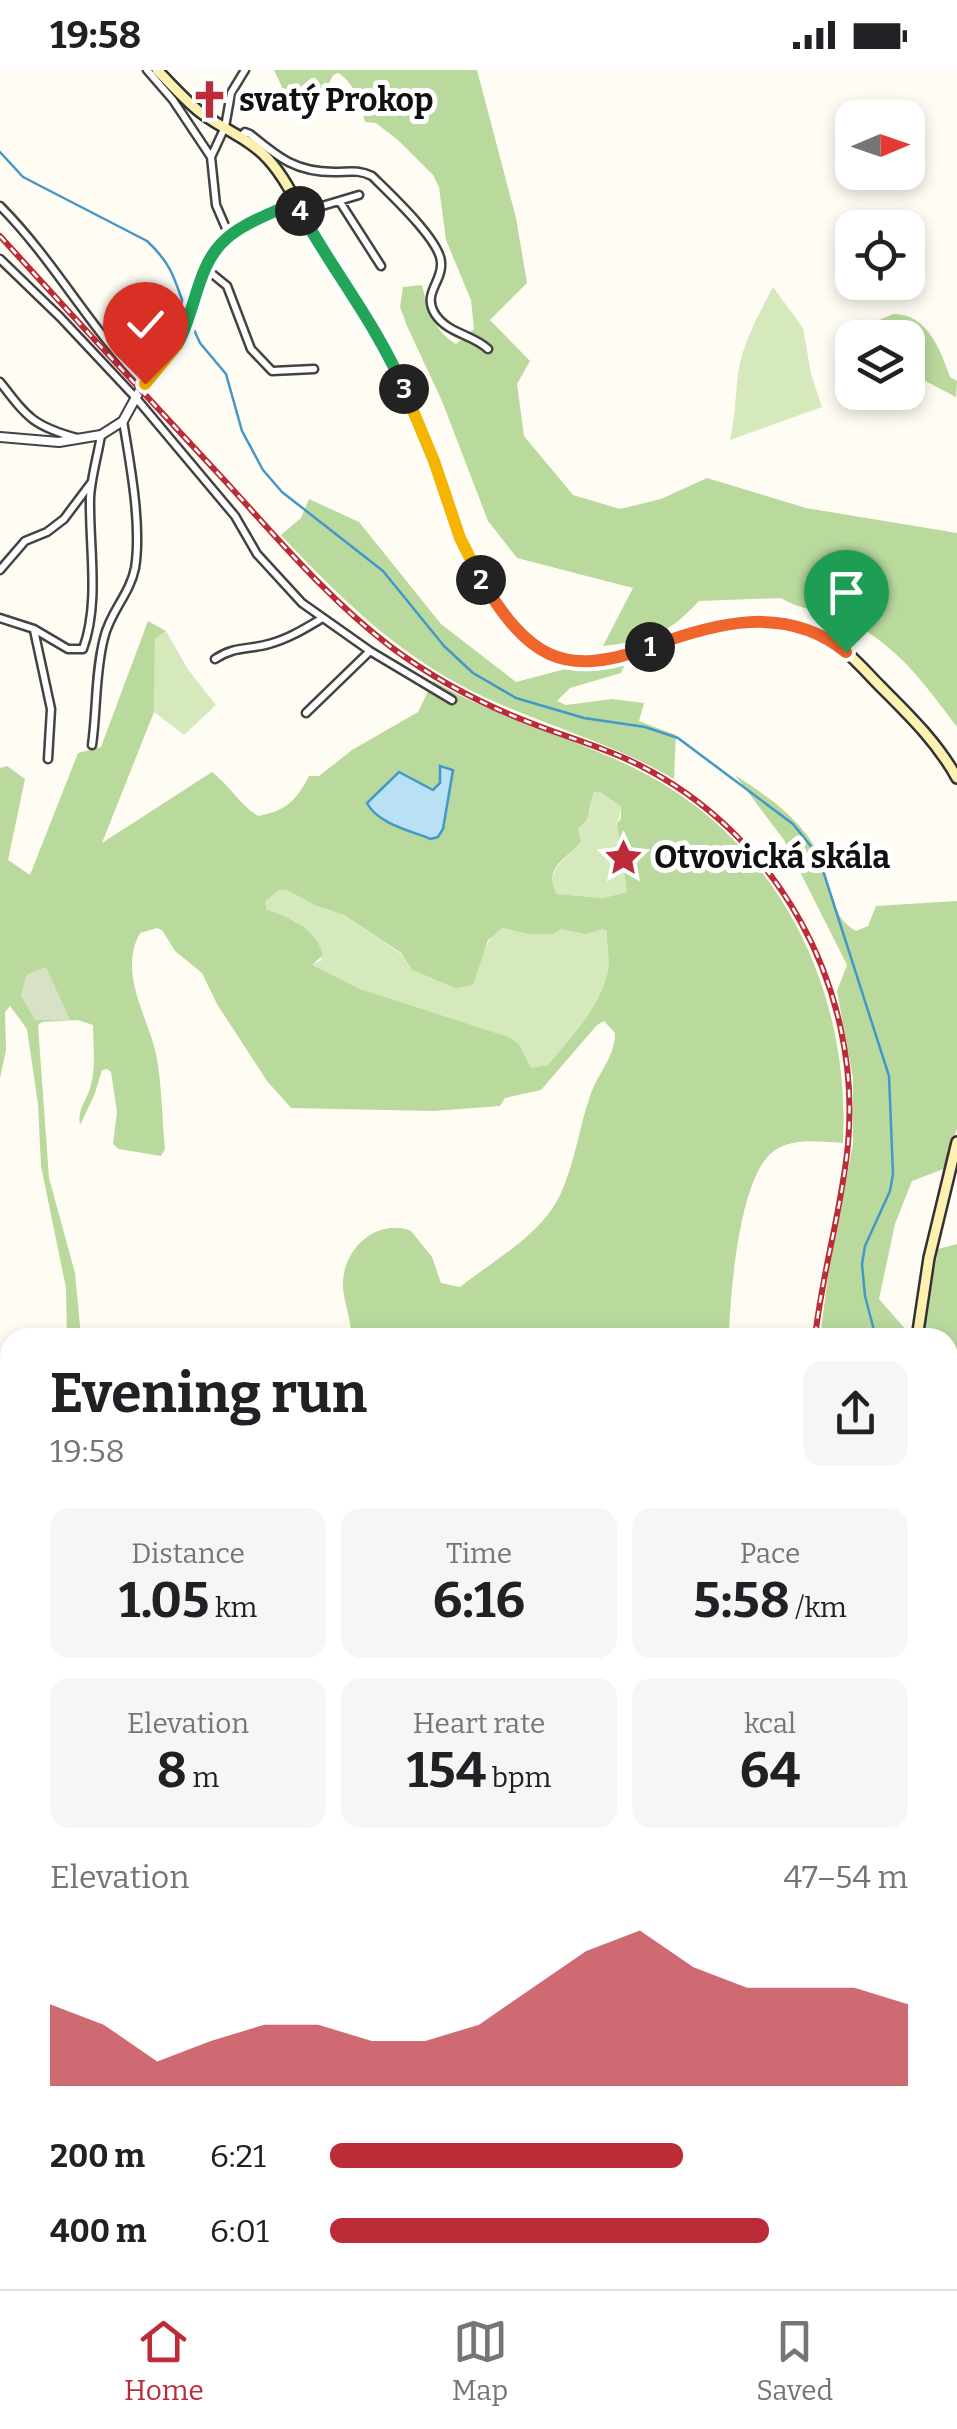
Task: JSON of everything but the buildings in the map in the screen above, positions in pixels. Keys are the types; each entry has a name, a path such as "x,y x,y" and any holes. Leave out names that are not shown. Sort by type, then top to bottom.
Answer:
{"main road":[{"path":"157,70 201,112 241,136 276,168 342,283 390,356 434,461 460,538 504,616 530,645 545,655 588,660 639,651 694,631 735,622 771,622 805,630 846,652 920,726 957,778"},
{"path":"918,1328 929,1258 957,1142"}],"street":[{"path":"146,70 173,100 212,157"},
{"path":"229,235 216,204 212,157 225,127 231,93 246,70"},
{"path":"241,136 245,132 250,134 290,165 324,171 360,171 372,176 439,251 441,272 430,296 434,312 454,332 488,348"},
{"path":"1,439 59,442 101,434 124,421 187,325 205,268 229,235 298,207 340,202 359,195"},
{"path":"340,202 381,266"},
{"path":"0,206 35,246 97,332 145,384"},
{"path":"0,259 136,398 235,516 257,554 302,603 370,651 452,700"},
{"path":"205,268 226,286 252,349 272,371 314,369"},
{"path":"0,382 21,409 44,429 77,438"},
{"path":"92,746 103,640 115,608 129,589 136,565 136,528 124,421"},
{"path":"0,618 34,629 68,648 83,649 88,635 92,572 92,481 101,434"},
{"path":"0,570 26,541 48,532 64,519 92,481"},
{"path":"215,659 228,650 265,646 288,638 321,619"},
{"path":"34,629 52,708 48,759"},
{"path":"306,713 370,651"}],"green space":[{"path":"274,70 477,70 516,218 527,283 490,320 530,361 517,384 524,436 573,495 620,509 661,499 707,478 806,508 957,533 957,727 896,654 865,630 781,598 699,601 667,629 603,646 633,588 517,558 488,521 442,401 400,307 403,287 422,285 433,318 448,338 456,344 474,329 471,300 446,240 439,187 433,175 376,123 365,122 353,88 338,73 333,75 322,99 304,105 287,98"},
{"path":"773,287 803,328 822,407 730,440 741,358"},
{"path":"893,314 915,320 879,320"},
{"path":"925,328 950,377 957,381 956,397 925,381"},
{"path":"309,499 359,522 441,624 516,682 573,667 625,664 621,673 570,688 557,701 566,705 612,699 644,703 639,721 676,735 674,779 625,754 470,690 392,640 346,601 281,535 301,518"},
{"path":"148,621 166,631 155,639 154,712 102,843 212,772 258,816 283,808 295,798 309,776 319,776 352,750 418,712 433,681 482,706 634,768 684,798 728,834 765,877 795,924 818,975 834,1029 842,1085 843,1143 790,1144 774,1151 762,1164 752,1184 739,1238 730,1328 350,1328 343,1281 350,1257 365,1238 387,1229 411,1231 432,1257 441,1283 460,1287 542,1221 566,1181 590,1096 609,1057 615,1033 604,1021 597,1025 541,1090 505,1098 500,1106 433,1111 291,1108 267,1081 217,1004 202,973 175,951 157,928 140,933 132,963 136,994 158,1066 165,1149 161,1156 119,1149 113,1144 117,1112 111,1072 107,1069 102,1070 80,1125 81,1109 93,1078 93,1025 78,1020 38,1025 49,1178 75,1273 80,1328 67,1328 66,1288 41,1166 38,1104 27,1029 10,1006 5,1012 6,1050 0,1078 0,768 7,766 25,779 8,860 30,875 78,753 101,747","holes":["594,792 621,806 617,824 627,892 603,898 557,894 553,884 555,870 581,842 578,829 587,819","279,890 344,915 401,953 412,970 455,988 473,985 488,940 502,928 529,934 553,934 561,929 586,934 603,929 607,931 608,971 599,997 575,1033 548,1065 531,1068 519,1044 508,1037 360,989 312,965 323,955 315,938 294,921 267,910 265,902"]},
{"path":"166,631 189,671 216,705 184,735 154,712 155,639"},
{"path":"735,775 779,806 805,833 821,859 841,918 856,931 868,926 876,906 957,901 957,1128 946,1168 912,1181 895,1224 879,1299 904,1328 821,1328 853,1144 853,1078 837,991 847,965 784,840"},
{"path":"594,792 622,806 617,824 627,892 603,898 557,894 553,885 555,871 581,842 578,829 590,810"},
{"path":"279,890 344,915 401,954 412,970 455,988 483,954 492,934 502,928 527,932 603,929 607,931 609,962 605,984 584,1021 548,1065 531,1069 519,1044 360,989 311,965 322,960 297,922 267,910 265,902"},
{"path":"46,967 70,1020 35,1020 21,996 26,975"},
{"path":"957,1244 957,1328 925,1328 938,1249"}],"water":[{"path":"440,766 453,770 443,829 438,837 431,839 396,826 367,803 399,772 433,790 440,783"}],"waterway":[{"path":"0,152 23,177 147,241 168,266 187,314"},
{"path":"190,321 200,343 226,374 242,431 263,470 282,492 383,571 444,646 473,673 516,698 584,718 645,727 678,738 793,824 818,855 889,1076 893,1174 890,1191 865,1246 862,1264 873,1328"}],"railway":[{"path":"0,236 305,568 368,629 424,670 476,699 624,758 687,794 731,830 769,873 800,921 824,973 841,1028 849,1085 845,1168 816,1328"}],"place":[{"name":"svatý Prokop","path":"209,100"},
{"name":"Otvovická skála","path":"624,857"}],"route":[{"path":"145,384 182,336 205,268 217,248 229,235 295,202 390,356 434,461 460,538 479,575 504,616 530,645 545,655 562,659 608,658 711,626 759,621 805,630 846,652"}]}
